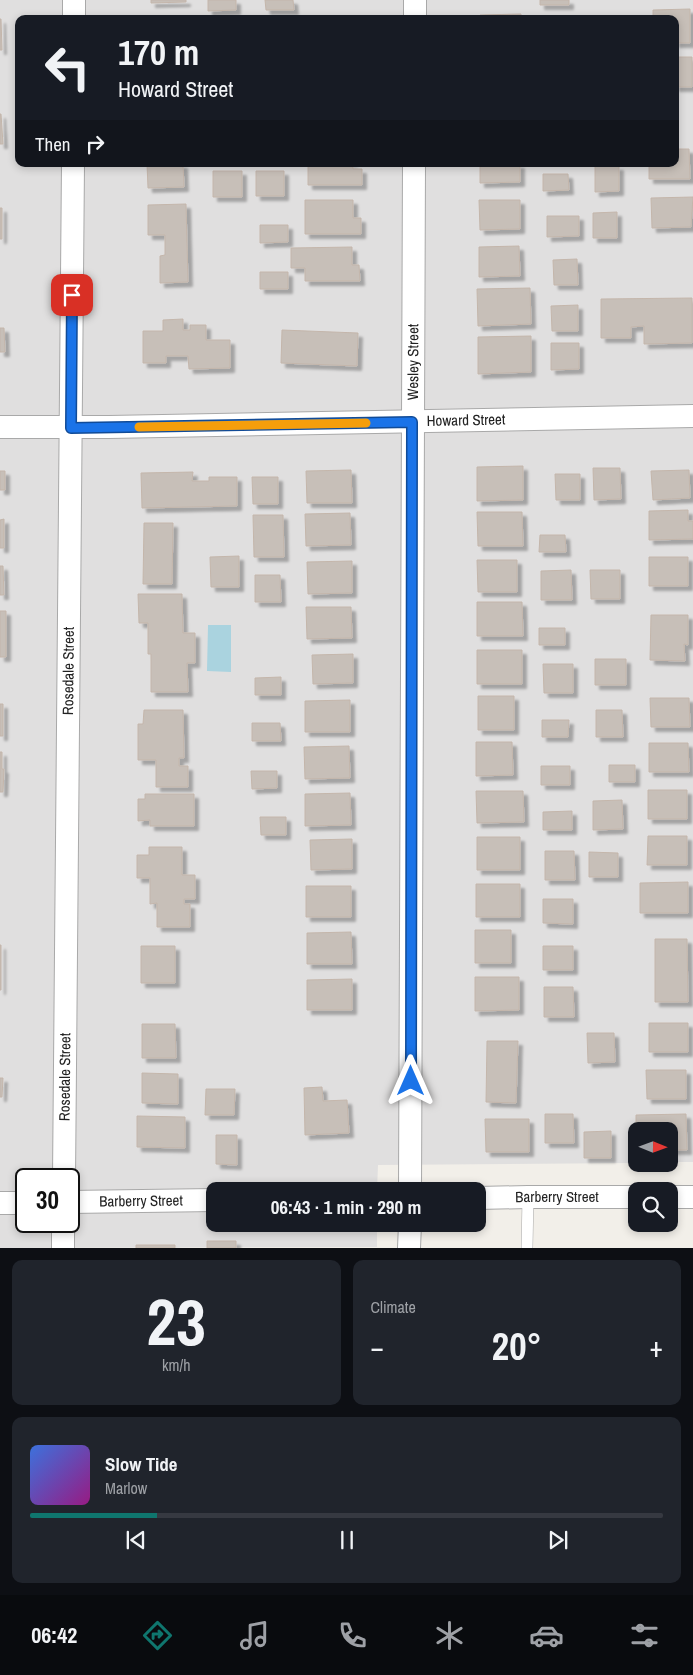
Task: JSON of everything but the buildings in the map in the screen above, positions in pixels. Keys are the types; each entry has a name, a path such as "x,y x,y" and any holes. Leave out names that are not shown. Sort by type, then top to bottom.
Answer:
{"street":[{"path":"74,0 74,15"},
{"path":"415,15 416,0"},
{"name":"Rosedale Street","path":"64,1168 73,167"},
{"name":"Wesley Street","path":"410,1182 414,167"},
{"name":"Howard Street","path":"0,428 693,416"},
{"name":"Barberry Street","path":"486,1198 628,1197"},
{"path":"678,1197 693,1197"},
{"name":"Barberry Street","path":"80,1202 206,1200"},
{"path":"0,1203 15,1203"},
{"path":"409,1248 410,1232"},
{"path":"63,1233 63,1248"}],"lane":[{"path":"527,1248 528,1197"}],"shaded area":[{"path":"0,0 693,0 693,1162 678,1162 678,1122 628,1122 628,1163 378,1165 377,1182 206,1182 206,1232 377,1232 377,1247 0,1248"}],"water":[{"path":"208,625 231,625 231,672 207,671"}],"slow traffic":[{"path":"139,427 366,423"}],"route":[{"path":"72,295 71,428 412,422 411,1081"}]}
